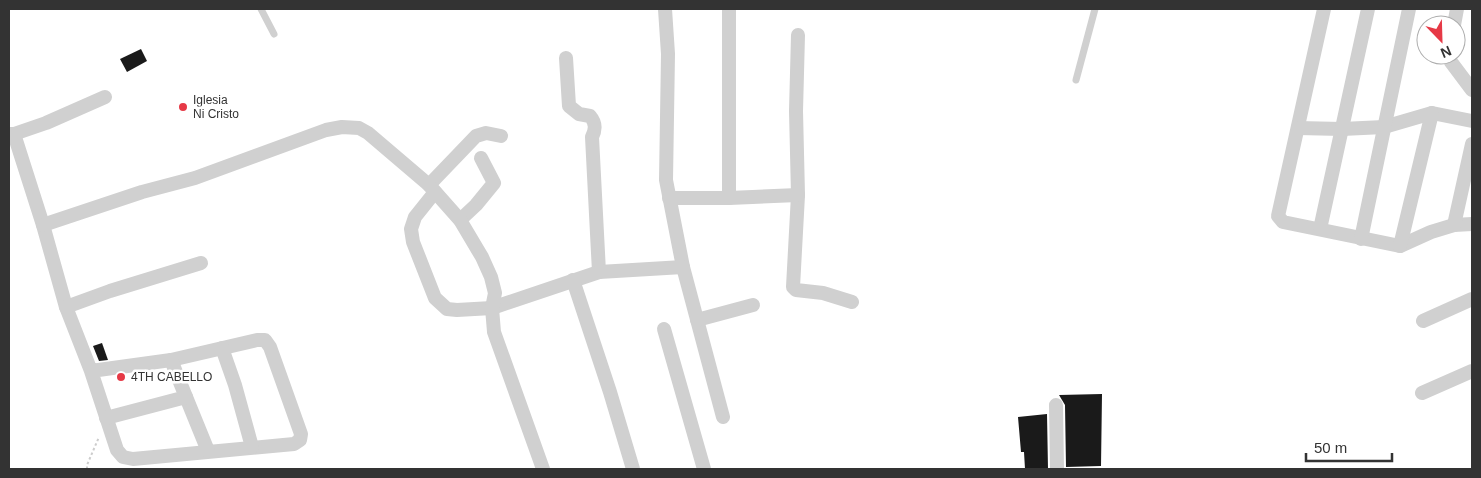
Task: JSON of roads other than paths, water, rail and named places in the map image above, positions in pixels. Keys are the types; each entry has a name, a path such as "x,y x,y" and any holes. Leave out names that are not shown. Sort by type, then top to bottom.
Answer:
{"street":[{"path":"665,9 668,54 666,180 683,267 723,417"},
{"path":"729,9 729,198"},
{"path":"1324,9 1278,216 1283,222 1400,246 1431,232 1454,225 1472,224"},
{"path":"1320,229 1368,9"},
{"path":"1361,239 1409,9"},
{"path":"798,34 796,111 798,195 793,287 796,290 823,293 852,302"},
{"path":"566,58 569,106 580,114 590,116 594,122 595,130 592,137 599,272"},
{"path":"1453,65 1472,90"},
{"path":"91,371 171,360 257,340 265,340 270,347 301,434 300,440 294,444 133,459 123,457 118,450 91,371 66,307 43,225 11,134 46,124 105,97"},
{"path":"1298,128 1342,129 1384,126 1432,113 1472,121"},
{"path":"1400,246 1432,113"},
{"path":"43,225 142,192 195,178 326,130 342,127 358,128 368,133 432,189 460,220 482,257 492,277 495,293 492,308 494,332 543,469"},
{"path":"501,136 486,133 476,136 432,189 415,218 412,229 413,242 436,298 447,309 492,308 599,272 683,267"},
{"path":"1454,225 1472,144"},
{"path":"460,220 476,205 494,183 481,158"},
{"path":"669,198 798,195"},
{"path":"66,307 110,291 201,263"},
{"path":"573,280 633,469"},
{"path":"1423,321 1472,299"},
{"path":"697,320 753,305"},
{"path":"664,329 704,469"},
{"path":"222,348 235,385 252,447"},
{"path":"171,360 208,451"},
{"path":"1422,393 1472,371"},
{"path":"106,418 186,397"},
{"path":"1056,405 1057,469"}],"lane":[{"path":"261,9 274,34"},
{"path":"1076,80 1095,9"}],"place":[{"name":"Iglesia Ni Cristo","path":"183,107"},
{"name":"4TH CABELLO","path":"121,377"}]}
